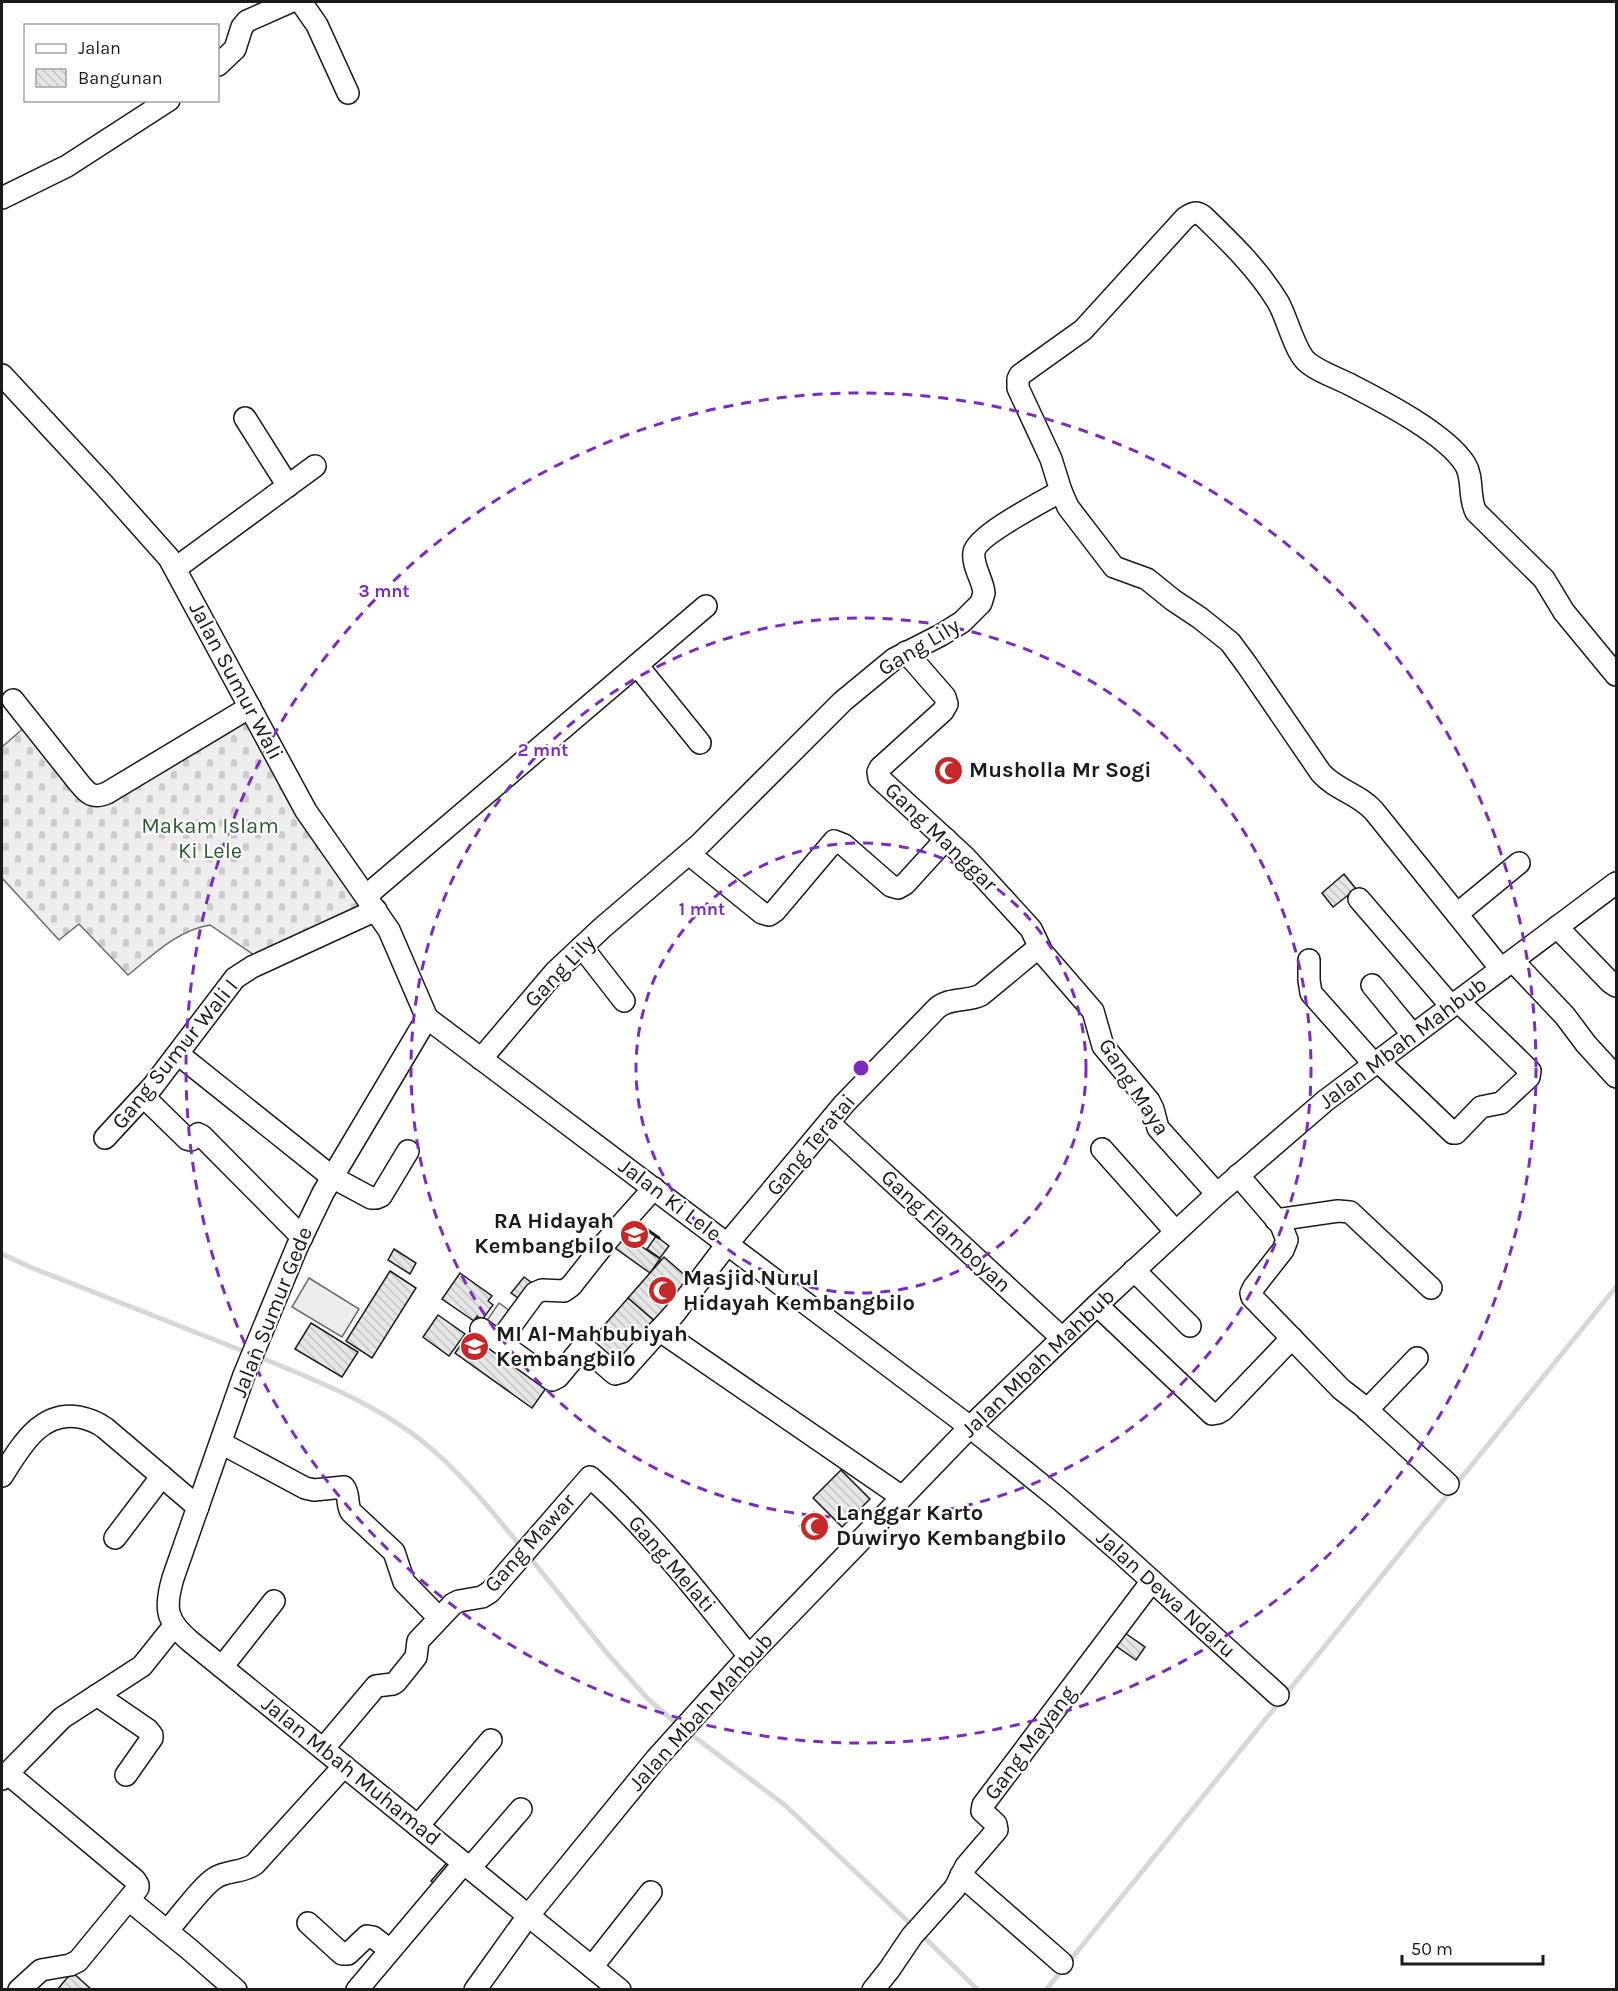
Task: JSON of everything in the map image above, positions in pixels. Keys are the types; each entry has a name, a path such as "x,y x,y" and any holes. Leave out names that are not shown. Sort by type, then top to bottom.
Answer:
{"street":[{"path":"219,64 232,53 242,27 247,21 290,2"},
{"path":"301,2 317,25 348,93"},
{"path":"2,198 67,166 166,102"},
{"path":"1617,675 1564,612 1539,574 1476,512 1471,501 1468,471 1459,457 1436,435 1402,413 1305,360 1284,313 1258,273 1238,249 1203,216 1194,213 1185,218 1083,330 1023,371 1018,379 1018,388 1051,459 1068,507 1109,563 1117,569 1147,579 1230,642 1321,773 1332,783 1367,804 1457,914 1507,965 1565,1016 1593,1052 1617,1077"},
{"name":"Jalan Sumur Wali","path":"2,375 151,537 176,568 315,826 390,930 427,1018"},
{"path":"245,418 288,486"},
{"path":"176,568 315,466"},
{"name":"Gang Lily","path":"482,1059 548,979 689,854 843,701 885,666 906,652 951,629 970,615 984,598 984,589 974,558 979,543 1061,491"},
{"name":"Gang Sumur Wali I","path":"105,1138 144,1097 235,978 371,903 706,606"},
{"name":"Gang Manggar","path":"906,652 945,697 947,704 944,711 880,768 878,774 883,782 946,839 1017,913 1033,931 1039,947"},
{"path":"637,665 700,743"},
{"path":"13,700 79,783 88,793 96,796 107,793 250,707"},
{"path":"689,854 762,912 769,915 775,911 836,840 844,844 891,886 898,888 946,839"},
{"path":"1457,914 1519,863"},
{"name":"Jalan Mbah Mahbub","path":"475,1989 528,1916 683,1728 749,1656 970,1427 1134,1270 1238,1175 1325,1101 1617,883"},
{"path":"1309,960 1308,980 1311,993 1376,1063 1449,1132 1456,1133 1483,1106 1502,1102 1530,1075 1528,1068 1455,1003 1359,899"},
{"path":"1557,927 1610,982 1617,986"},
{"path":"582,947 624,1001"},
{"name":"Gang Teratai","path":"498,1342 554,1381 582,1348 615,1374 620,1374 861,1085 937,1008 948,1001 975,998 985,993 1039,947"},
{"name":"Gang Maya","path":"1039,947 1094,1011 1101,1043 1149,1101 1158,1128 1217,1194"},
{"path":"1372,985 1413,1035"},
{"name":"Jalan Ki Lele","path":"427,1018 970,1427"},
{"name":"Jalan Sumur Gede","path":"174,1626 168,1611 170,1591 252,1355 302,1237 332,1177 427,1018"},
{"path":"178,1053 332,1177 368,1197 376,1198 382,1193 408,1151"},
{"path":"144,1097 187,1139 201,1135 302,1237"},
{"name":"Gang Flamboyan","path":"829,1123 1062,1338"},
{"path":"1102,1149 1176,1232"},
{"path":"1238,1175 1285,1231 1287,1240 1286,1245 1254,1287 1252,1297 1341,1389 1448,1484"},
{"path":"481,1329 498,1342 535,1293 542,1290 562,1291 571,1286 605,1243 654,1188"},
{"path":"1276,1220 1338,1211 1350,1212 1431,1288"},
{"path":"1134,1270 1190,1326"},
{"path":"1097,1305 1212,1414 1223,1410 1292,1338"},
{"path":"659,1330 902,1497"},
{"path":"1367,1410 1417,1358"},
{"path":"2,1476 36,1430 47,1421 66,1416 86,1419 100,1424 198,1507"},
{"name":"Jalan Dewa Ndaru","path":"970,1427 1059,1499 1278,1695"},
{"path":"220,1443 305,1488 314,1490 342,1486 345,1488 351,1512 394,1552 404,1582 439,1618"},
{"path":"115,1538 162,1476"},
{"name":"Gang Mawar","path":"323,1749 376,1686 396,1682 416,1657 418,1641 456,1602 482,1597 490,1592 590,1477"},
{"name":"Gang Melati","path":"590,1477 657,1544 749,1656"},
{"name":"Gang Mayang","path":"873,1989 918,1929 955,1888 966,1866 997,1830 996,1824 982,1810 983,1805 1152,1581"},
{"path":"222,1667 274,1601"},
{"path":"19,1989 41,1970 70,1965 78,1961 138,1888 137,1881 4,1776 62,1718 142,1666 174,1626"},
{"name":"Jalan Mbah Muhamad","path":"174,1626 620,1989"},
{"path":"97,1695 152,1735 126,1775"},
{"path":"418,1826 491,1740"},
{"path":"167,1931 212,1880 220,1875 248,1869 255,1864 344,1766"},
{"path":"357,1989 467,1865 521,1809"},
{"path":"961,1875 1062,1963"},
{"path":"592,1967 651,1892"},
{"path":"129,1900 236,1989"},
{"path":"308,1923 342,1954 348,1954 367,1936 373,1937 390,1950"}],"shaded area":[{"path":"309,1278 359,1309 342,1337 292,1307"},
{"path":"499,1303 517,1316 499,1342 481,1329"}],"green space":[{"name":"Makam Islam Ki Lele","path":"245,717 364,906 257,957 210,925 198,928 166,944 128,975 79,924 59,940 2,878 2,747 27,725 82,794"}],"building":[{"path":"1344,874 1356,889 1333,907 1322,893"},
{"path":"620,1232 660,1259 650,1273 611,1245"},
{"path":"656,1236 669,1246 660,1258 647,1249"},
{"path":"394,1249 416,1263 410,1274 388,1260"},
{"name":"Masjid Nurul Hidayah Kembangbilo","path":"664,1257 695,1284 659,1325 628,1298"},
{"path":"390,1271 416,1288 372,1358 346,1341"},
{"path":"460,1273 492,1296 488,1301 493,1305 482,1320 477,1316 474,1321 442,1299"},
{"path":"524,1277 536,1286 524,1302 511,1293"},
{"path":"628,1298 659,1325 618,1372 587,1345"},
{"path":"438,1315 465,1334 449,1356 423,1337"},
{"path":"311,1323 358,1352 342,1377 295,1349"},
{"path":"472,1329 549,1384 532,1408 455,1353"},
{"path":"841,1470 870,1499 842,1527 813,1498"},
{"name":"Langgar Karto Duwiryo Kembangbilo","path":"814,1512 829,1527 815,1541 800,1526"},
{"path":"1125,1633 1145,1647 1136,1660 1116,1646"},
{"path":"450,1859 458,1866 439,1888 431,1881"},
{"path":"72,1972 91,1989 91,1990 57,1990"}],"waterway":[{"path":"2,1254 248,1353"},
{"path":"1046,1990 1616,1287"},
{"path":"257,1356 350,1396 373,1408 415,1436 458,1474 522,1548"},
{"path":"528,1555 606,1652 648,1699 678,1725"},
{"path":"688,1732 786,1806 915,1928"},
{"path":"921,1934 978,1990"}],"wall":[{"path":"639,1224 659,1238"}],"place":[{"name":"Musholla Mr Sogi","path":"948,770"},
{"name":"RA Hidayah Kembangbilo","path":"635,1234"},
{"name":"Masjid Nurul Hidayah Kembangbilo","path":"662,1291"},
{"name":"MI Al-Mahbubiyah Kembangbilo","path":"475,1347"},
{"name":"Langgar Karto Duwiryo Kembangbilo","path":"815,1526"}]}
